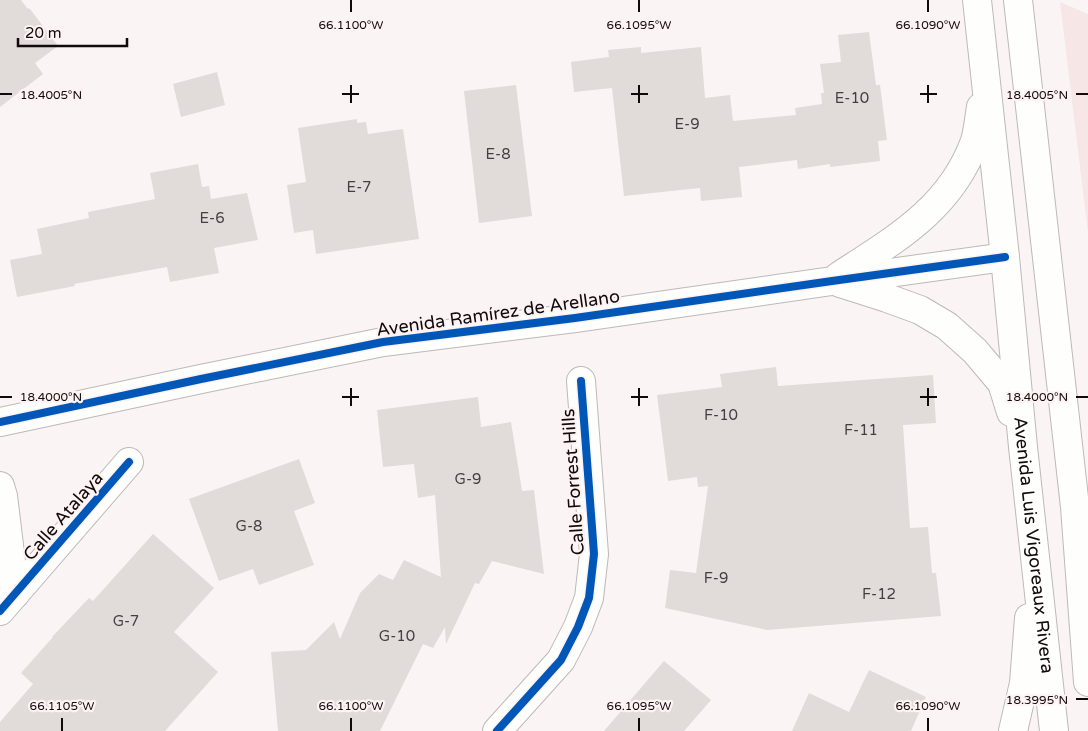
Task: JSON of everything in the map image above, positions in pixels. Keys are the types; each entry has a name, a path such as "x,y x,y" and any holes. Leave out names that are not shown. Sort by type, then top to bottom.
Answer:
{"main road":[{"name":"Avenida Luis Vigoreaux Rivera","path":"976,0 1005,257 1022,447 1054,731"},
{"path":"1018,0 1075,507 1088,682"},
{"path":"832,281 901,236 925,216 948,191 964,167 975,140 986,83"},
{"name":"Avenida Ramírez de Arellano","path":"0,422 383,342 575,318 1005,257"},
{"path":"832,281 920,310 947,326 975,351 1002,383 1022,447"},
{"name":"Calle Forrest Hills","path":"497,731 562,660 589,598 594,554 580,380"},
{"name":"Calle Atalaya","path":"8,603 129,462"},
{"path":"0,486 3,496 8,603"},
{"path":"1013,731 1024,682 1034,549"}],"shaded area":[{"path":"1060,2 1088,14 1088,233"}],"building":[{"path":"0,0 21,0 58,46 35,63 43,74 0,107"},
{"path":"869,32 876,85 880,85 887,140 878,141 880,161 830,167 830,164 798,169 797,160 739,167 742,197 701,201 700,188 624,196 612,88 574,92 571,62 609,57 608,50 641,47 641,53 701,47 705,98 730,95 733,121 796,115 795,108 822,104 821,93 824,93 820,64 841,62 838,35"},
{"path":"217,72 225,105 181,117 173,84"},
{"path":"516,85 532,216 479,223 464,91"},
{"path":"357,119 357,123 366,122 368,134 403,129 419,239 316,254 313,230 294,233 287,185 306,182 298,128"},
{"path":"198,164 202,187 209,186 211,199 247,193 258,240 214,248 219,273 170,282 167,267 74,284 75,286 17,297 10,260 42,254 37,229 89,218 88,212 155,199 150,173"},
{"path":"776,367 778,386 933,375 936,423 903,425 910,528 928,527 932,573 936,573 941,616 767,630 665,608 670,570 696,573 708,486 698,487 697,477 668,481 657,395 722,387 720,374"},
{"path":"478,397 481,427 511,422 522,491 534,490 544,574 492,561 479,584 475,583 446,644 445,627 433,648 423,644 380,731 278,731 271,652 306,650 334,622 340,639 360,593 379,574 393,580 404,560 441,577 435,495 418,498 414,464 383,467 377,410"},
{"path":"299,459 315,503 294,511 314,565 259,585 253,569 219,581 189,499"},
{"path":"153,534 214,588 174,632 218,672 165,731 0,731 0,722 33,684 21,673 89,598 93,601"},
{"path":"664,661 711,700 684,731 604,731"},
{"path":"869,670 926,697 911,731 792,731 809,693 849,712"}],"cycle path":[{"path":"0,422 383,342 575,318 1005,257"},
{"path":"497,731 561,660 578,627 589,598 594,554 581,381"},
{"path":"0,611 129,462"}]}
